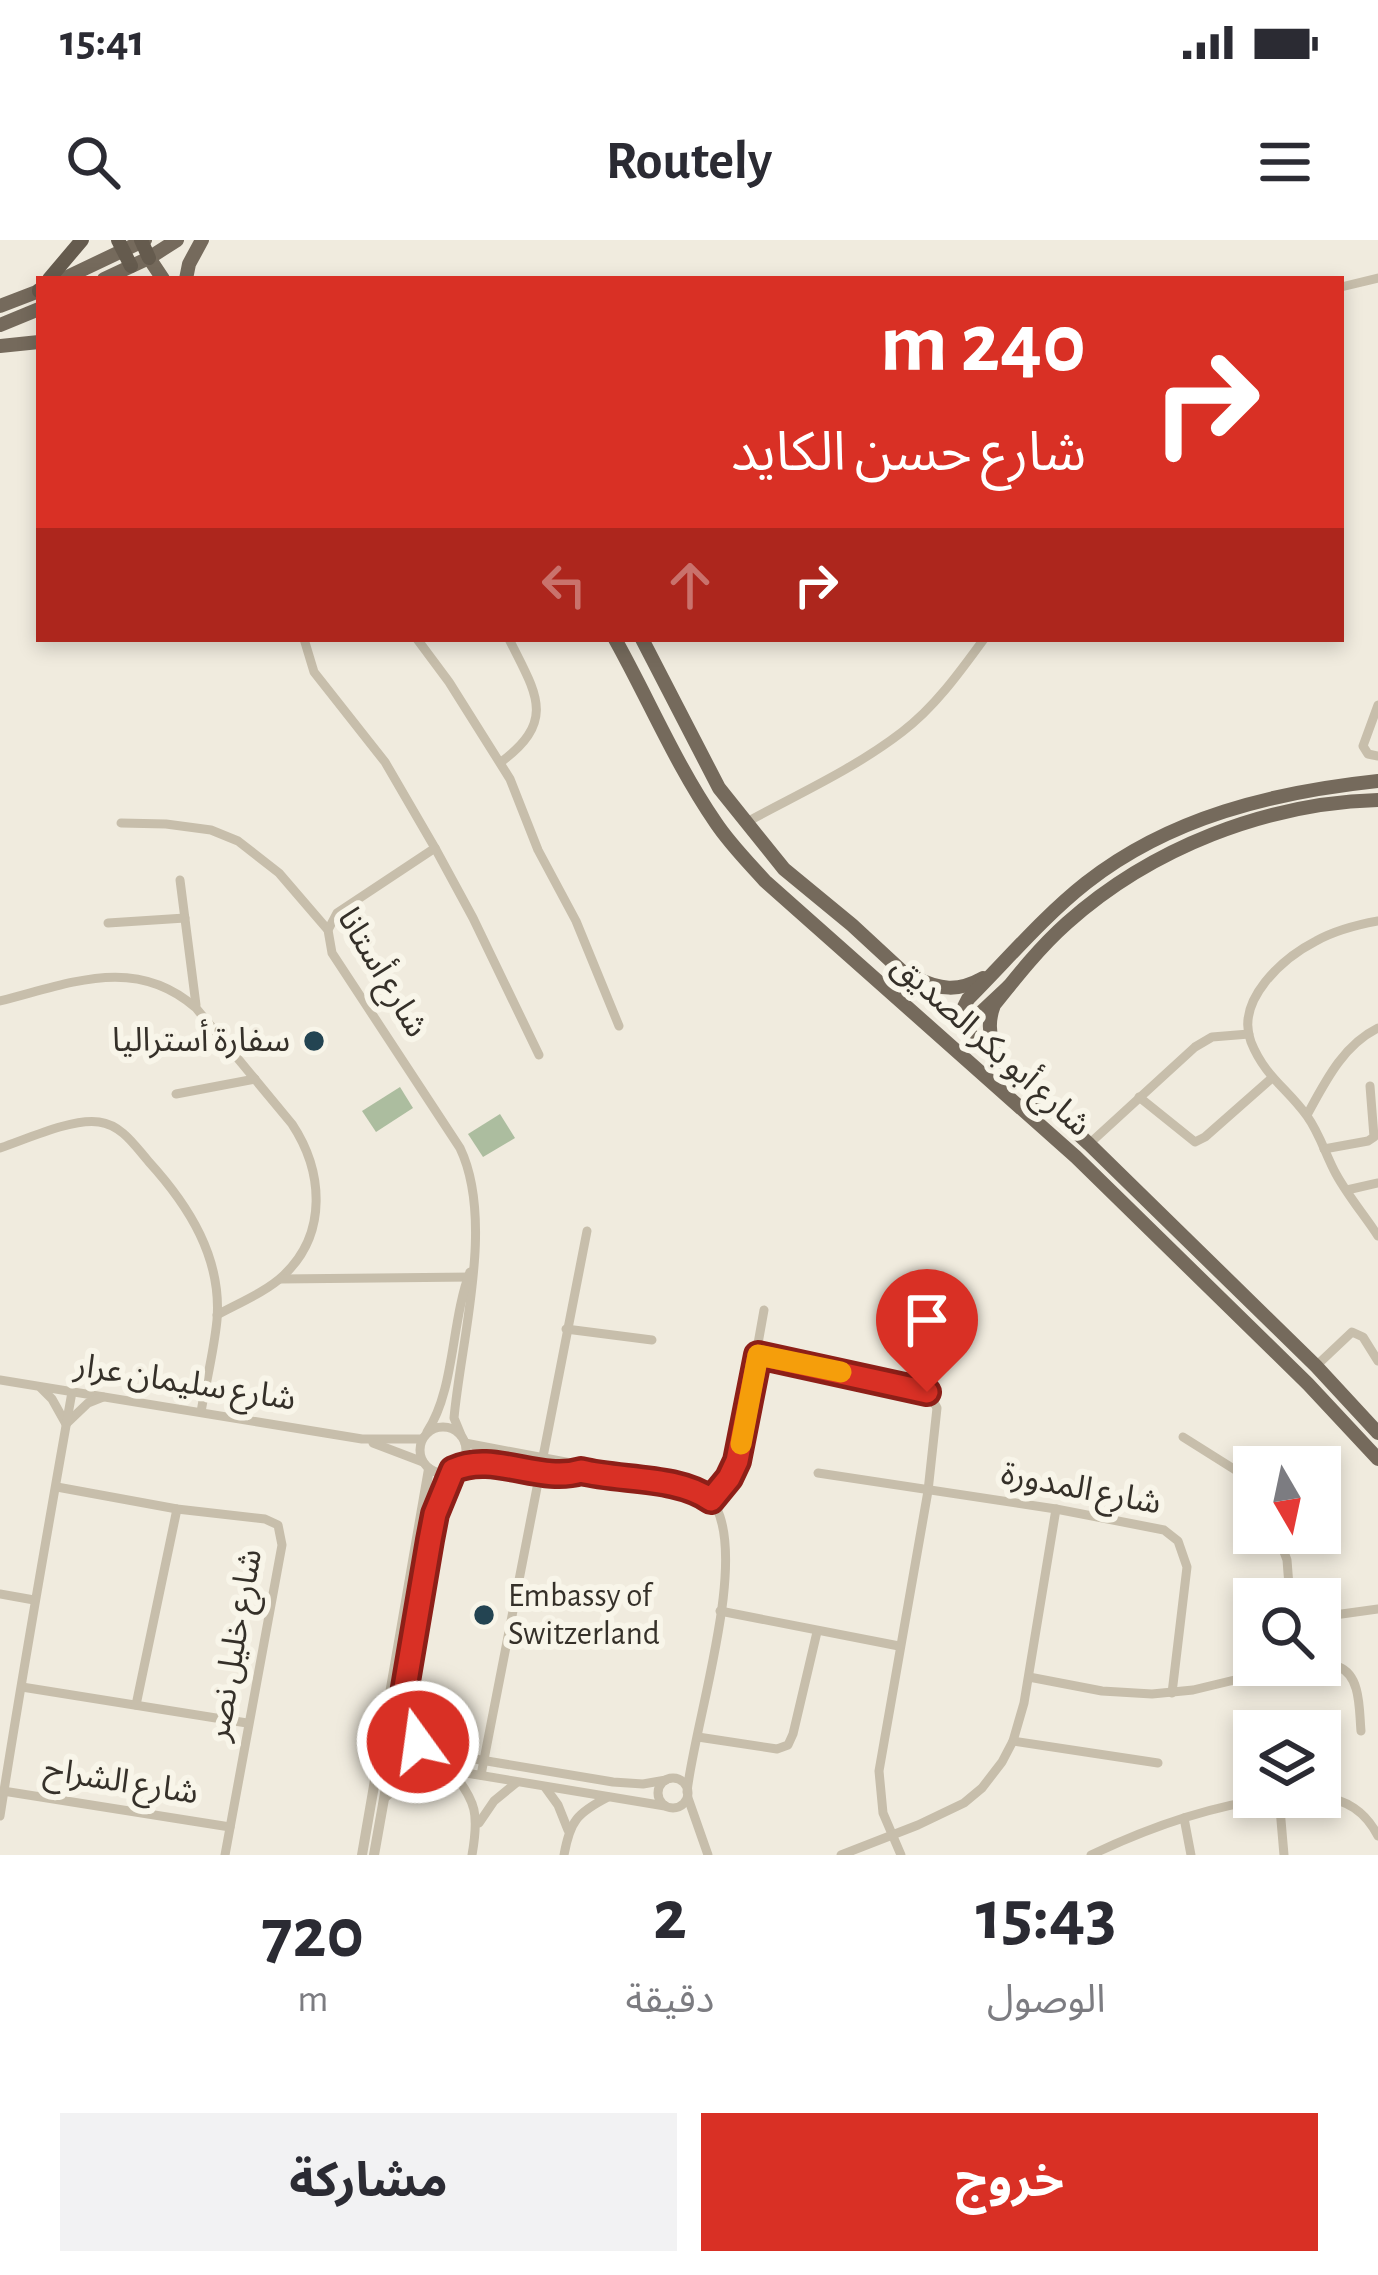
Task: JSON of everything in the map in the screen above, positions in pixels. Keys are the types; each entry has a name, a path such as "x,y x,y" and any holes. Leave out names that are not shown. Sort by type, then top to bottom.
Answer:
{"highway":[{"path":"52,276 82,240"},
{"path":"142,241 148,258"}],"main road":[{"path":"73,276 127,259 148,258 177,240"},
{"path":"187,276 202,240"},
{"path":"127,259 142,241"},
{"path":"148,258 161,276"},
{"path":"0,306 36,292"},
{"path":"0,326 36,310"},
{"path":"0,346 36,342"},
{"name":"شارع أبو بكر الصديق","path":"617,642 703,804 765,881 1076,1157 1378,1459"},
{"name":"شارع أبو بكر الصديق","path":"643,642 719,788 784,869 1089,1144 1378,1433"},
{"path":"1010,986 981,1013 968,1015 965,1002 1057,908 1128,854 1178,828 1242,805 1378,782"},
{"path":"1009,1071 994,1049 989,1028 994,1005 1066,923 1102,895 1191,843 1262,818 1378,800"},
{"path":"901,970 952,989 993,973"}],"street":[{"path":"1344,286 1378,278"},
{"path":"305,642 314,672 385,763 435,848 539,1055"},
{"path":"419,642 501,762 619,1026"},
{"path":"501,762 526,741 537,707 510,642"},
{"path":"745,823 834,776 906,729 981,642"},
{"path":"1378,705 1363,746 1378,757"},
{"name":"شارع أستانا","path":"121,823 211,830 238,842 279,873 328,930 332,953 465,1159 474,1199 472,1295 454,1418 463,1439"},
{"path":"328,930 337,913 435,848"},
{"path":"180,880 196,1008"},
{"path":"107,923 185,919"},
{"path":"1376,1230 1347,1190 1306,1114 1272,1078 1249,1034 1249,1016 1253,1002 1298,951 1329,934 1378,921"},
{"path":"0,1001 117,975 163,986 196,1008 304,1144 317,1187 313,1225 296,1261 280,1279 218,1315"},
{"path":"1306,1114 1345,1054 1378,1028"},
{"path":"1089,1144 1206,1040 1249,1034"},
{"path":"1139,1097 1195,1142 1272,1078"},
{"path":"176,1094 255,1079"},
{"path":"1324,1149 1374,1137 1370,1086"},
{"path":"0,1148 100,1122 121,1131 178,1194 205,1246 216,1290 218,1315 201,1412"},
{"path":"1347,1190 1378,1183"},
{"path":"481,1775 587,1231"},
{"path":"280,1279 471,1274"},
{"name":"شارع أستانا","path":"424,1436 442,1401 461,1294 471,1274"},
{"path":"711,1500 737,1461 764,1310"},
{"path":"566,1329 652,1340"},
{"path":"1316,1366 1352,1332 1363,1336 1378,1361"},
{"path":"758,1355 927,1392 937,1408 928,1491 879,1771 880,1802 901,1855"},
{"name":"شارع سليمان عرار","path":"0,1379 362,1439 424,1436"},
{"path":"39,1386 66,1424"},
{"path":"0,1816 72,1392"},
{"path":"66,1424 88,1403 103,1397"},
{"path":"362,1855 426,1466 420,1455 424,1436 445,1426 463,1439 572,1463 581,1471"},
{"path":"1183,1437 1233,1468"},
{"name":"شارع سليمان عرار","path":"362,1439 426,1466"},
{"path":"374,1855 432,1527 466,1451 463,1439"},
{"path":"386,1797 412,1774 451,1770 680,1806 687,1794 705,1707 720,1611 724,1536 716,1506 705,1495 581,1471 539,1473 490,1464 446,1473 426,1466"},
{"name":"شارع المدورة","path":"818,1473 1164,1530 1178,1541 1187,1567 1172,1693"},
{"name":"شارع خليل نصر","path":"57,1487 265,1519 274,1521 280,1532 282,1545 225,1855"},
{"path":"136,1705 177,1509"},
{"path":"841,1855 964,1802 991,1778 1013,1741 1029,1677 1056,1509"},
{"path":"0,1594 34,1600"},
{"path":"1341,1614 1378,1609"},
{"path":"720,1611 899,1646"},
{"path":"698,1737 777,1750 788,1745 817,1632"},
{"path":"1341,1668 1348,1670 1355,1684 1361,1731"},
{"path":"1029,1677 1115,1693 1172,1693 1233,1680"},
{"path":"22,1687 248,1724"},
{"path":"401,1711 412,1736 428,1749 614,1782 644,1784 669,1779 684,1784 708,1855"},
{"path":"1013,1741 1158,1763"},
{"path":"690,1763 659,1786 658,1795 697,1829"},
{"path":"451,1770 473,1802 477,1828"},
{"path":"472,1855 477,1828 489,1806 517,1782"},
{"path":"545,1787 568,1831"},
{"name":"شارع الشراح","path":"3,1791 230,1827"},
{"path":"565,1855 568,1831 580,1814 608,1797"},
{"path":"1341,1800 1369,1821 1378,1835"},
{"path":"1091,1855 1184,1818 1233,1806"},
{"path":"1184,1818 1191,1855"},
{"path":"1283,1818 1284,1855"}],"green space":[{"path":"400,1087 413,1108 376,1132 362,1111"},
{"path":"500,1114 515,1138 483,1157 468,1134"}],"slow traffic":[{"path":"741,1444 758,1355 841,1372"}],"place":[{"name":"سفارة أستراليا","path":"314,1041"},
{"name":"Embassy of Switzerland","path":"484,1615"}],"route":[{"path":"418,1742 401,1711 435,1514 453,1470 490,1464 539,1473 581,1471 677,1487 711,1500 737,1461 758,1355 927,1392"}]}
